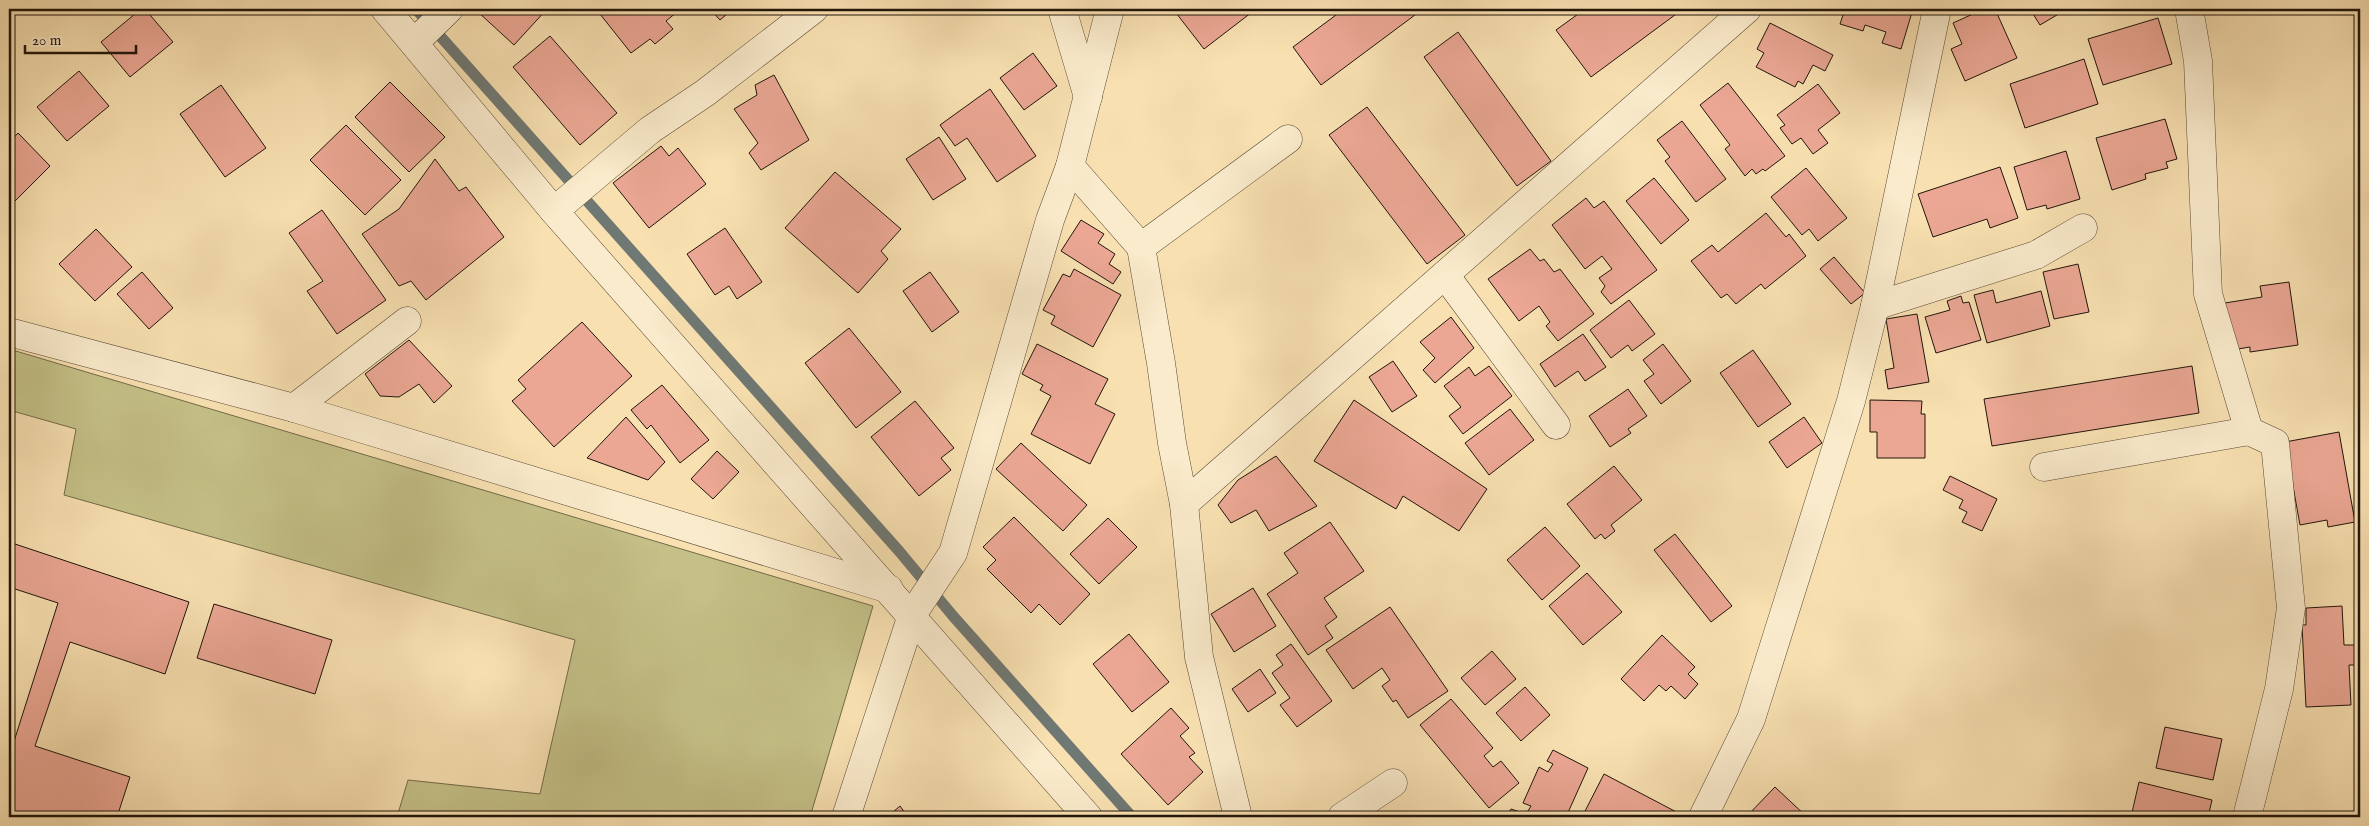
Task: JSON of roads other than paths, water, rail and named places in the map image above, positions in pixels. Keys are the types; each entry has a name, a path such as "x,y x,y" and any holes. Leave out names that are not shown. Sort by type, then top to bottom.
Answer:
{"street":[{"path":"385,9 417,40 889,589 916,609 1088,817"},
{"path":"559,207 650,130 705,92 814,9"},
{"path":"1062,9 1089,99"},
{"path":"846,817 916,609 953,553 1050,220 1070,166 1089,99 1110,9"},
{"path":"1184,504 1747,9"},
{"path":"1703,817 1751,719 1851,400 1875,306 1937,9"},
{"path":"2189,9 2198,61 2208,294 2249,431"},
{"path":"417,40 446,11"},
{"path":"1141,247 1288,139"},
{"path":"1070,166 1141,247 1162,363 1172,443 1184,504 1199,657 1238,817"},
{"path":"1875,306 2036,255 2083,228"},
{"path":"1445,275 1556,425"},
{"path":"294,408 407,321"},
{"path":"9,332 294,408 889,589"},
{"path":"2044,467 2249,431 2275,443 2291,608 2280,689 2247,817"},
{"path":"1342,817 1393,783"}],"waterway":[{"path":"416,9 899,551 953,616 1132,817"}]}
